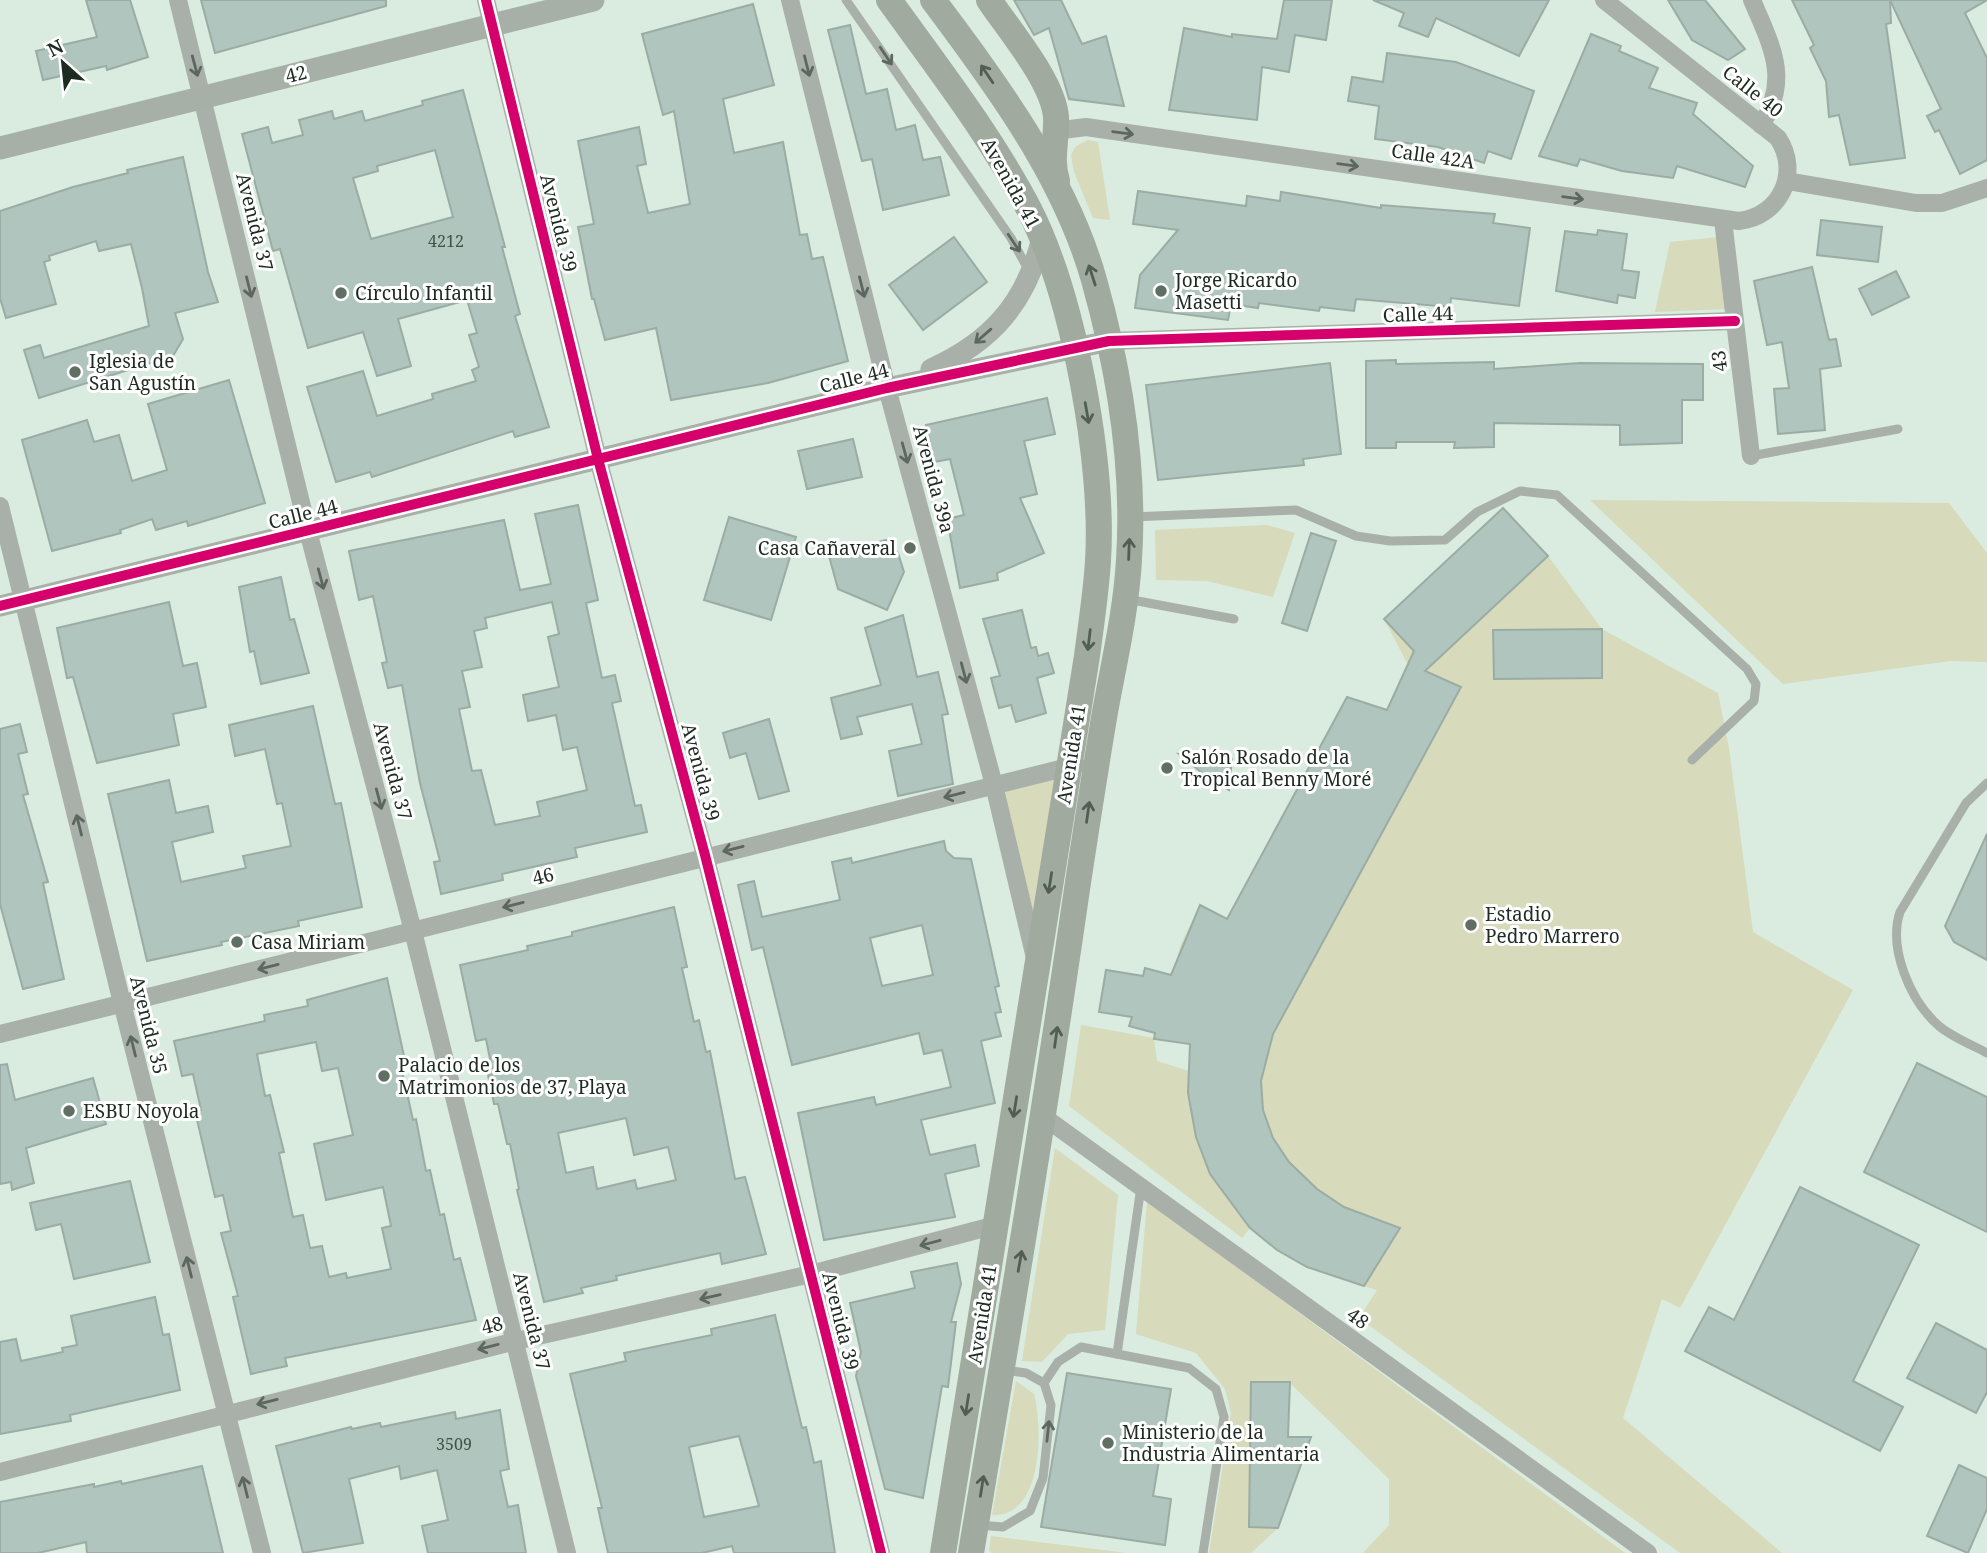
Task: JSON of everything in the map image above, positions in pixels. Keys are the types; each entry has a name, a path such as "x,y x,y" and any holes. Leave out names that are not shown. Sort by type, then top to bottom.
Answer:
{"main road":[{"name":"42","path":"0,148 593,0"},
{"name":"Avenida 41","path":"889,0 973,117 1042,238 1075,346 1095,461 1098,560 1087,656 943,1553"},
{"name":"Avenida 41","path":"933,0 990,78 1063,202 1094,277 1109,341 1127,453 1130,517 1126,598 1096,761 1044,1117 971,1553"},
{"path":"989,0 1049,92 1056,115 1052,163 1063,202"}],"street":[{"name":"Avenida 37","path":"178,0 308,531 413,930 567,1553"},
{"name":"Avenida 39","path":"486,0 598,459 705,855 881,1553"},
{"name":"Avenida 39a","path":"790,0 887,387 994,785 1037,968"},
{"name":"Calle 40","path":"1604,0 1761,125 1784,148 1788,159 1787,181"},
{"path":"1752,0 1770,43 1777,74 1776,98 1761,125"},
{"name":"Calle 42A","path":"1055,131 1086,127 1723,220 1739,221 1761,215 1782,195 1787,181"},
{"path":"1787,181 1916,203 1942,203 1987,188"},
{"name":"43","path":"1723,220 1751,456"},
{"path":"887,387 958,357 1017,303 1031,276 1042,238"},
{"name":"Calle 44","path":"0,606 887,387 1075,346 1109,341 1735,321"},
{"name":"Avenida 35","path":"0,506 122,1003 262,1553"},
{"name":"46","path":"0,1034 705,855 1096,761"},
{"name":"48","path":"1044,1117 1648,1553"},
{"name":"48","path":"0,1472 226,1412 516,1340 811,1275 996,1225"}],"lane":[{"name":"Avenida 41","path":"846,0 1011,238 1031,276"},
{"path":"1751,456 1898,429"},
{"path":"1130,517 1296,510 1356,536 1390,541 1445,540 1477,512 1520,491 1557,495 1746,669 1756,684 1754,701 1692,760"},
{"path":"1126,598 1234,619"},
{"path":"1987,783 1966,803 1900,912 1895,928 1898,956 1906,978 1921,1002 1939,1026 1987,1053"},
{"path":"1118,1354 1141,1187"},
{"path":"1044,1383 1058,1362 1081,1347 1189,1368 1216,1389 1224,1416 1203,1553"},
{"path":"976,1524 1003,1527 1030,1511 1043,1478 1051,1405 1044,1383 1026,1373 1002,1369"}],"green space":[{"path":"1088,140 1098,142 1110,220 1093,218 1074,172 1071,155 1076,146"},
{"path":"1719,237 1727,309 1655,312 1670,242"},
{"path":"1590,500 1949,503 1987,553 1987,662 1950,661 1783,684"},
{"name":"Estadio Pedro Marrero","path":"1503,508 1548,556 1602,629 1718,693 1729,748 1753,932 1853,990 1680,1308 1662,1299 1623,1418 1782,1553 1680,1553 1359,1318 1377,1290 1296,1259 1250,1228 1242,1238 1069,1106 1081,1025 1154,1038 1181,944 1200,905 1227,918 1347,697 1387,710 1408,665 1384,619","holes":["1154,1039 1190,1044 1189,1071 1157,1061"]},
{"path":"1267,525 1295,533 1273,597 1207,581 1156,580 1155,530"},
{"path":"1068,767 1037,968 994,785"},
{"path":"1055,1148 1118,1195 1105,1330 1068,1334 1042,1362 1022,1361"},
{"path":"1147,1201 1625,1553 1363,1553 1389,1525 1389,1479 1290,1383 1251,1382 1249,1527 1278,1528 1251,1553 1209,1553 1231,1413 1225,1389 1196,1353 1136,1334"},
{"path":"1016,1381 1034,1394 1038,1428 1036,1468 1030,1487 1021,1502 1009,1512 992,1515"},
{"path":"991,1536 1127,1553 992,1553 989,1551"}],"building":[{"path":"86,0 130,0 148,57 107,70 106,66 43,80 36,51 97,37"},
{"path":"201,0 386,0 386,6 215,53"},
{"path":"1014,0 1061,0 1082,44 1106,36 1124,106 1069,99 1049,28 1034,35"},
{"path":"1284,0 1332,0 1326,40 1295,35 1289,72 1262,67 1257,120 1169,110 1184,28 1232,37 1232,34 1277,39"},
{"path":"1373,0 1549,0 1519,56 1436,18 1428,37 1399,26 1404,13"},
{"path":"1668,0 1705,0 1745,49 1728,60 1692,40"},
{"path":"1792,0 1890,0 1891,23 1886,24 1905,158 1850,165 1839,115 1829,117 1826,81 1810,48 1814,45"},
{"path":"1890,0 1987,0 1965,13 1987,58 1987,160 1960,174 1939,130 1935,132 1927,116 1941,109"},
{"path":"753,4 774,85 723,99 734,153 783,142 800,235 807,234 812,259 823,257 848,361 768,383 671,400 656,328 605,340 592,299 578,227 594,224 578,141 639,127 646,164 637,166 648,213 690,204 674,111 663,115 642,34"},
{"path":"850,25 866,94 887,89 896,130 915,125 923,160 940,157 949,195 883,210 872,159 862,161 828,30"},
{"path":"1591,34 1621,46 1619,51 1658,68 1649,88 1697,103 1693,114 1753,166 1745,187 1677,166 1673,178 1622,171 1580,159 1577,166 1539,156"},
{"path":"1387,53 1456,62 1534,91 1511,159 1488,151 1484,163 1438,147 1375,139 1379,106 1348,101 1352,77 1383,82"},
{"path":"463,90 505,247 502,247 520,314 515,316 549,427 515,437 513,431 372,477 370,472 336,482 307,387 363,371 377,416 433,399 432,394 476,381 472,370 479,367 469,335 477,333 467,300 398,319 411,366 377,376 363,332 308,348 280,249 273,251 242,134 268,127 272,143 303,135 299,120 332,111 334,119 362,111 365,121 423,105 422,101","holes":["435,150 453,217 371,239 353,178 378,171 377,166"]},
{"path":"183,157 208,272 218,302 175,313 183,339 173,356 39,398 24,350 40,345 44,358 149,326 142,288 131,244 99,251 96,241 49,256 50,260 44,262 56,304 6,318 0,298 0,211 73,187 128,173 127,170"},
{"path":"1138,191 1246,206 1247,196 1280,201 1281,192 1381,208 1381,205 1495,214 1493,223 1530,228 1519,306 1451,298 1450,307 1356,299 1354,311 1320,307 1319,311 1259,303 1258,308 1231,304 1228,320 1135,308 1140,275 1178,230 1133,224"},
{"path":"1821,220 1882,227 1878,262 1817,255"},
{"path":"1598,230 1627,234 1622,270 1639,272 1635,298 1618,295 1617,303 1556,291 1565,231 1597,235"},
{"path":"954,237 987,282 923,330 889,285"},
{"path":"1812,267 1829,340 1836,339 1841,366 1820,369 1825,430 1778,434 1774,389 1789,388 1782,342 1767,345 1754,281"},
{"path":"1896,271 1909,297 1872,315 1859,289"},
{"path":"1396,360 1396,364 1494,362 1494,369 1580,363 1703,364 1703,400 1682,400 1682,443 1620,445 1620,425 1494,423 1494,447 1454,448 1455,442 1396,442 1396,448 1366,448 1366,361"},
{"path":"1330,363 1341,454 1303,459 1304,465 1158,480 1146,385"},
{"path":"229,380 265,503 188,526 187,521 156,530 152,519 120,530 121,533 52,551 22,440 87,420 94,442 119,435 132,481 167,470 148,404"},
{"path":"1047,398 1055,434 1024,441 1037,494 1020,498 1044,553 997,573 998,580 960,588 947,519 964,515 950,459 934,462 926,425"},
{"path":"853,439 862,477 807,489 798,451"},
{"path":"578,505 598,600 586,603 602,678 615,675 621,701 612,703 635,806 641,805 647,832 575,848 577,857 502,874 503,880 441,894 434,862 440,861 420,783 402,685 388,688 382,663 387,662 373,596 359,600 349,551 504,520 520,590 551,584 535,514","holes":["552,602 559,634 548,637 559,687 523,695 528,721 556,715 563,750 577,747 587,790 537,802 540,816 495,825 481,770 472,771 459,709 470,707 462,671 482,667 474,631 487,628 485,618"]},
{"path":"1503,508 1548,556 1425,671 1461,687 1273,1034 1261,1081 1263,1110 1273,1138 1289,1162 1317,1189 1344,1207 1400,1228 1364,1286 1307,1267 1277,1250 1250,1228 1210,1174 1196,1137 1188,1093 1190,1044 1154,1039 1155,1033 1129,1026 1132,1017 1099,1012 1106,970 1143,976 1145,968 1171,975 1200,905 1227,919 1347,697 1387,710 1414,651 1384,619"},
{"path":"729,517 796,537 771,620 704,600"},
{"path":"1311,533 1336,541 1307,631 1282,623"},
{"path":"886,540 898,553 904,572 887,610 838,589 829,556"},
{"path":"281,577 290,620 294,619 309,673 261,684 254,651 250,652 239,587"},
{"path":"169,602 183,666 197,663 206,707 173,714 179,745 97,763 73,677 67,678 57,628"},
{"path":"1022,610 1031,648 1036,647 1038,656 1048,653 1054,673 1037,678 1046,713 1016,722 1011,705 999,708 991,678 1000,676 983,619"},
{"path":"903,615 917,677 938,672 948,714 942,715 953,784 898,796 889,751 922,744 912,704 857,717 862,734 841,739 831,698 881,685 865,628"},
{"path":"1602,629 1602,678 1494,679 1493,630"},
{"path":"313,706 335,804 341,803 362,907 298,921 299,926 147,961 108,794 169,780 176,813 208,806 213,832 172,842 181,882 246,868 243,856 291,846 282,803 277,804 265,749 235,756 229,725"},
{"path":"769,719 789,791 759,799 746,753 730,758 723,733"},
{"path":"20,724 27,752 18,754 28,794 23,795 48,882 43,883 64,979 23,989 0,904 0,729"},
{"path":"1179,754 1232,759 1229,790 1202,773"},
{"path":"1987,834 1987,960 1954,942 1945,926"},
{"path":"944,841 946,851 954,858 971,859 999,986 995,987 1001,1012 995,1013 1001,1036 981,1041 995,1103 921,1120 930,1155 975,1145 979,1166 945,1174 955,1217 824,1240 798,1113 874,1097 876,1105 951,1087 942,1050 924,1054 919,1033 792,1065 763,947 752,950 738,885 754,881 762,917 840,900 832,862 851,858 852,863","holes":["922,925 933,975 882,986 870,938"]},
{"path":"674,907 687,967 682,968 694,1022 699,1020 706,1052 710,1051 735,1179 745,1177 766,1254 722,1264 720,1253 616,1276 617,1280 581,1288 583,1293 544,1302 517,1190 519,1189 510,1144 507,1144 498,1104 494,1104 488,1075 493,1074 486,1039 476,1041 460,965 528,950 527,946 572,936 572,932","holes":["626,1118 634,1155 668,1147 676,1180 637,1189 635,1180 597,1189 593,1167 566,1173 558,1133"]},
{"path":"387,978 404,1056 399,1057 413,1120 416,1119 426,1171 430,1170 440,1215 444,1214 454,1260 460,1258 476,1320 285,1358 287,1366 251,1374 233,1297 238,1296 221,1233 231,1231 223,1195 215,1197 195,1111 201,1110 193,1074 182,1076 174,1041 265,1021 264,1015 308,1006 307,1000","holes":["316,1042 322,1071 338,1068 353,1135 314,1144 326,1200 383,1187 391,1226 382,1228 391,1269 347,1278 346,1273 329,1277 322,1246 310,1248 303,1215 293,1217 279,1153 284,1152 270,1095 265,1096 257,1054"]},
{"path":"1917,1063 1987,1097 1987,1232 1864,1172"},
{"path":"7,1064 15,1100 93,1078 106,1124 26,1148 34,1183 12,1190 11,1182 0,1184 0,1065"},
{"path":"130,1181 150,1262 74,1279 61,1224 36,1230 30,1203"},
{"path":"1800,1187 1919,1245 1853,1381 1903,1407 1880,1451 1685,1351 1709,1307 1734,1320"},
{"path":"957,1263 961,1284 951,1322 956,1322 948,1387 942,1386 923,1498 885,1489 856,1376 861,1352 850,1303 915,1288 911,1272"},
{"path":"155,1297 163,1335 169,1334 180,1390 70,1415 71,1421 0,1434 0,1342 16,1339 21,1361 63,1352 62,1348 77,1345 71,1316"},
{"path":"775,1315 802,1428 806,1427 814,1463 821,1461 835,1553 734,1553 732,1546 702,1553 608,1553 598,1508 602,1508 570,1374 626,1361 624,1353 712,1335 711,1329","holes":["739,1436 759,1506 704,1517 689,1447"]},
{"path":"1936,1323 1987,1350 1987,1392 1976,1413 1907,1378"},
{"name":"Ministerio de la Industria Alimentaria","path":"1067,1373 1171,1389 1153,1496 1171,1499 1165,1545 1041,1527"},
{"path":"1251,1382 1290,1382 1288,1437 1311,1437 1278,1528 1249,1527"},
{"path":"500,1410 509,1469 500,1471 508,1507 518,1505 526,1553 428,1553 422,1526 448,1520 437,1470 401,1479 399,1466 349,1479 363,1543 303,1553 276,1446 351,1427 352,1429 380,1423 381,1427 455,1412 456,1419"},
{"path":"1959,1465 1987,1478 1987,1509 1968,1553 1927,1536"},
{"path":"202,1466 223,1553 87,1553 86,1542 38,1553 0,1553 0,1502 94,1484 94,1487 121,1481 122,1484"}],"cycle path":[{"path":"486,0 598,459 705,855 881,1553"},
{"path":"0,606 887,388 1109,341 1735,321"}],"place":[{"name":"Jorge Ricardo Masetti","path":"1161,291"},
{"name":"Círculo Infantil","path":"341,293"},
{"name":"Iglesia de San Agustín","path":"75,372"},
{"name":"Casa Cañaveral","path":"910,548"},
{"name":"Salón Rosado de la Tropical Benny Moré","path":"1167,768"},
{"name":"Estadio Pedro Marrero","path":"1471,925"},
{"name":"Casa Miriam","path":"237,942"},
{"name":"Palacio de los Matrimonios de 37, Playa","path":"384,1076"},
{"name":"ESBU Noyola","path":"69,1111"},
{"name":"Ministerio de la Industria Alimentaria","path":"1108,1443"}]}
